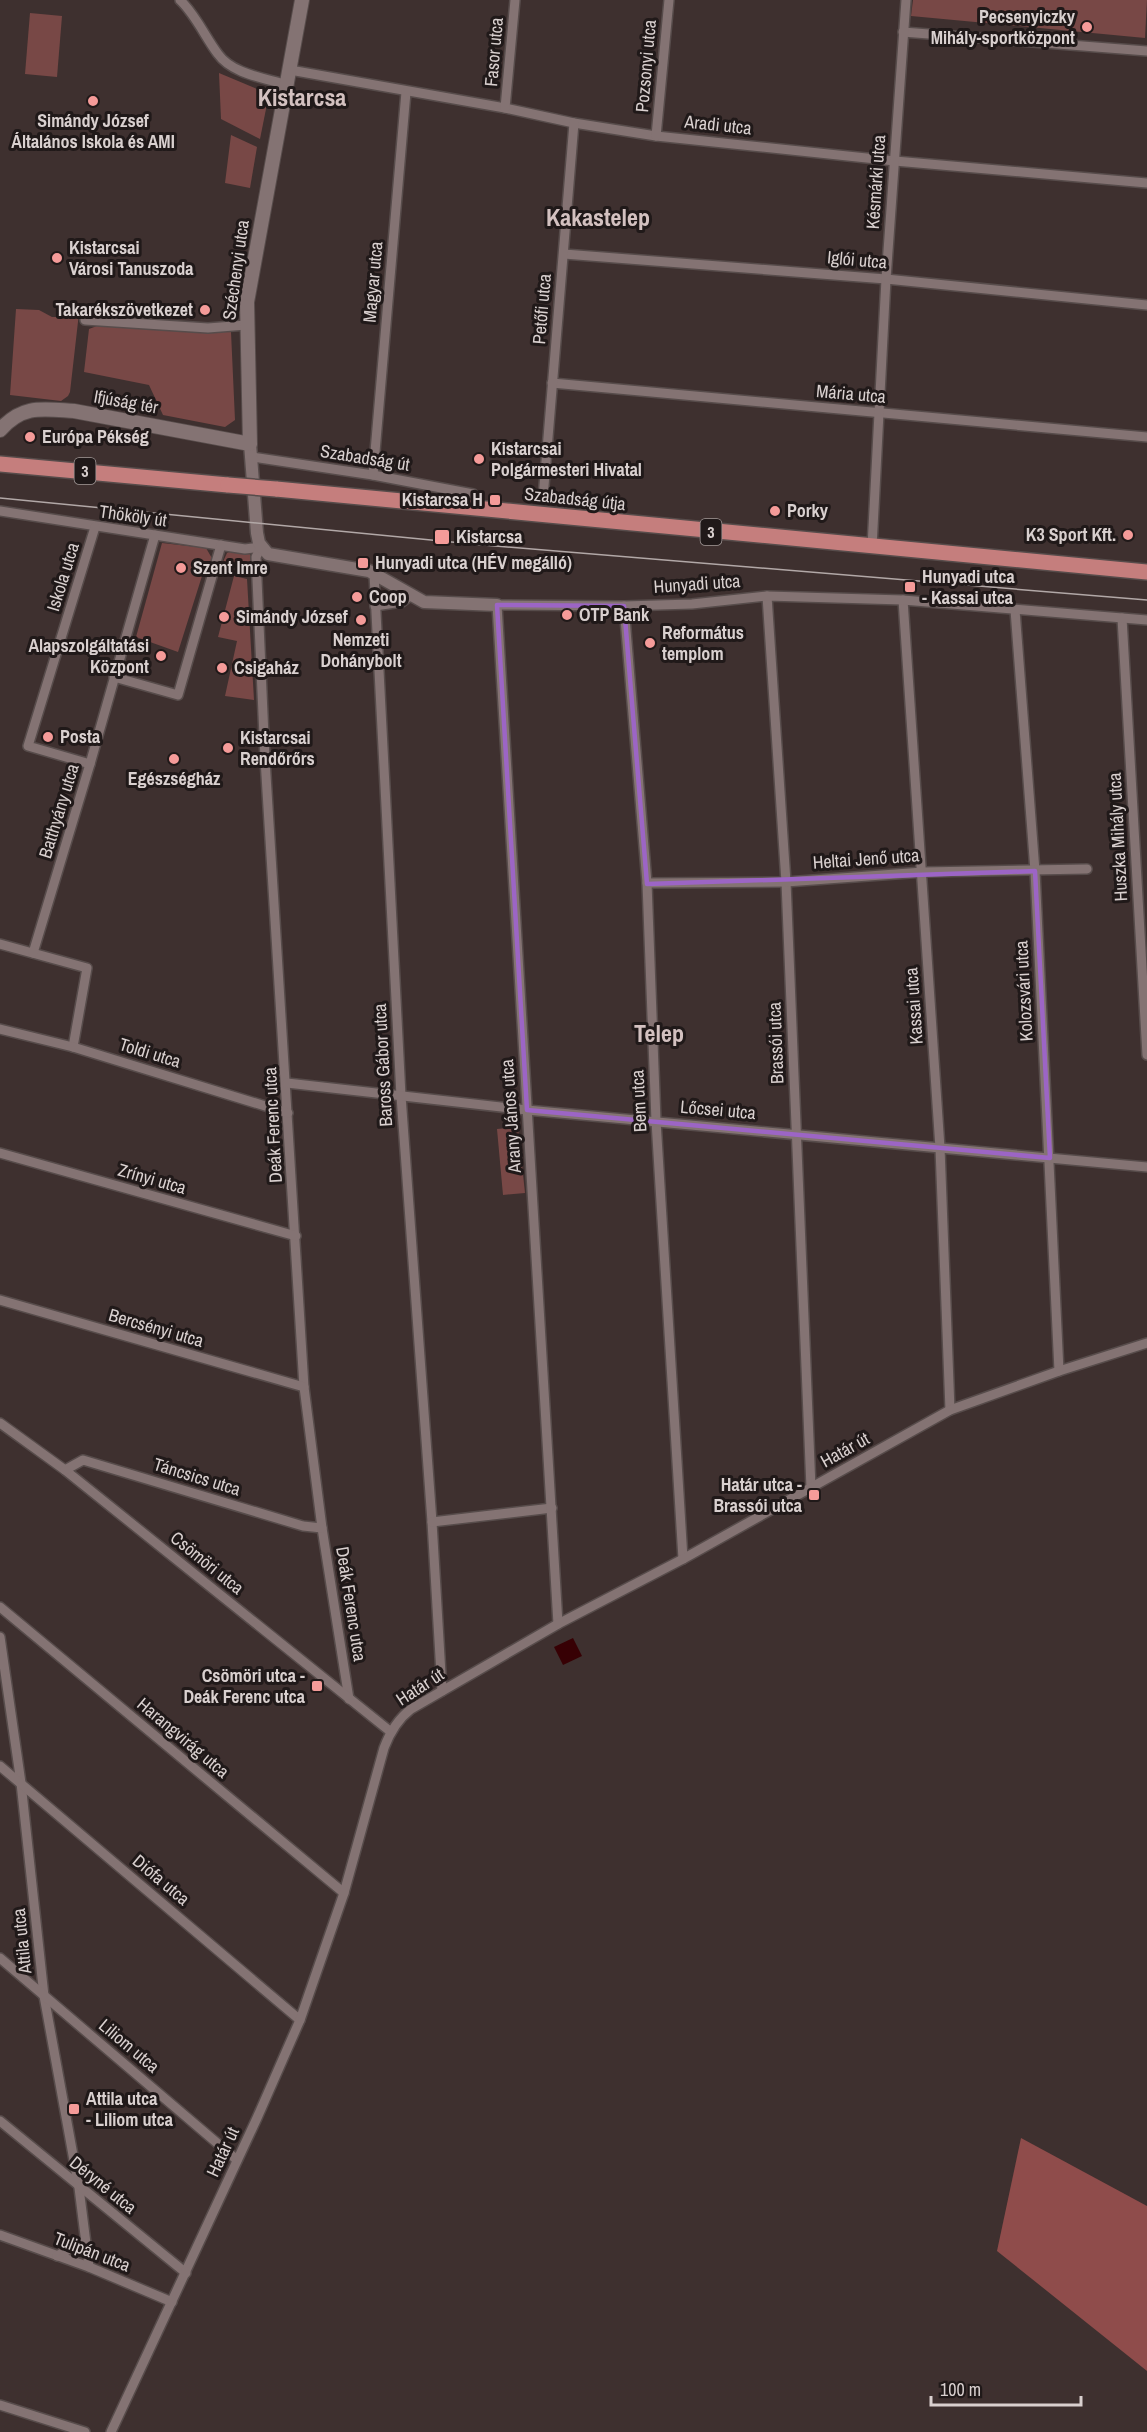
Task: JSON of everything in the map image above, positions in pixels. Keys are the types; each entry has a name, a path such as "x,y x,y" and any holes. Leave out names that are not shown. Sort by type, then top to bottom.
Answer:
{"main road":[{"name":"Széchenyi utca","path":"251,451 246,325 250,275 302,0"},
{"name":"Ifjúság tér","path":"0,430 21,412 51,409 74,411 251,451"},
{"name":"Szabadság útja","path":"0,464 1147,572"}],"street":[{"path":"180,0 188,8 219,56 228,64 287,85"},
{"name":"Fasor utca","path":"505,108 515,0"},
{"name":"Pozsonyi utca","path":"656,136 669,0"},
{"name":"Késmárki utca","path":"872,547 886,279 906,0"},
{"path":"903,32 1147,51"},
{"name":"Aradi utca","path":"290,70 656,136 1147,183"},
{"name":"Magyar utca","path":"373,475 406,92"},
{"name":"Petőfi utca","path":"543,498 574,123"},
{"name":"Iglói utca","path":"564,254 886,279 1147,305"},
{"path":"85,320 208,328 246,325"},
{"name":"Mária utca","path":"552,384 1147,436"},
{"name":"Szabadság út","path":"251,451 473,494"},
{"name":"Széchenyi utca","path":"251,451 256,533 261,547"},
{"name":"Thököly út","path":"0,512 245,549 261,547"},
{"name":"Iskola utca","path":"90,764 28,746 95,527"},
{"name":"Batthyány utca","path":"33,953 155,535"},
{"path":"114,677 178,695 221,545"},
{"name":"Hunyadi utca","path":"261,547 272,555 374,574 424,602 624,606 692,604 767,596 903,600 1147,620"},
{"name":"Deák Ferenc utca","path":"261,547 256,556 265,748 304,1387 322,1528 349,1699"},
{"name":"Baross Gábor utca","path":"374,574 400,1096 432,1522 442,1691"},
{"path":"375,606 402,602 410,596"},
{"name":"Brassói utca","path":"767,596 786,882 811,1488"},
{"name":"Kassai utca","path":"903,600 940,1148 951,1410"},
{"name":"Arany János utca","path":"497,605 558,1624"},
{"name":"Bem utca","path":"624,606 647,883 656,1120 682,1559"},
{"name":"Kolozsvári utca","path":"1015,610 1035,871 1059,1371"},
{"name":"Huszka Mihály utca","path":"1122,618 1147,1055"},
{"name":"Heltai Jenő utca","path":"647,883 786,882 922,872 1087,869"},
{"path":"0,944 87,968 73,1047"},
{"name":"Toldi utca","path":"0,1029 73,1047 288,1113"},
{"name":"Lőcsei utca","path":"287,1083 526,1110 656,1120 1147,1167"},
{"name":"Zrínyi utca","path":"0,1153 296,1236"},
{"name":"Bercsényi utca","path":"0,1300 304,1387"},
{"name":"Határ út","path":"111,2432 186,2273 300,2020 344,1893 391,1732 406,1713 558,1624 682,1559 951,1410 1059,1371 1147,1343"},
{"name":"Csömöri utca","path":"0,1423 64,1470 391,1732"},
{"name":"Táncsics utca","path":"64,1470 83,1460 303,1526 322,1528"},
{"path":"432,1522 552,1508"},
{"name":"Harangvirág utca","path":"0,1607 344,1893"},
{"name":"Attila utca","path":"0,1637 21,1783 44,1996 79,2188 89,2267"},
{"name":"Diófa utca","path":"0,1766 300,2020"},
{"name":"Liliom utca","path":"0,1958 237,2160"},
{"name":"Déryné utca","path":"0,2121 79,2188 186,2273"},
{"name":"Tulipán utca","path":"0,2235 89,2267 172,2302"},
{"path":"57,2256 85,2240"},
{"path":"0,2405 86,2432"}],"highlighted area":[{"path":"497,605 624,606 647,884 1035,871 1050,1158 527,1110"}],"shaded area":[{"name":"Pecsenyiczky Mihály-sportközpont","path":"913,0 1147,0 1145,38 911,16"},
{"path":"30,13 62,16 57,77 25,74"},
{"path":"219,73 269,94 260,139 221,119"},
{"path":"231,135 257,147 250,188 225,183"},
{"path":"16,309 39,310 52,317 60,317 66,312 79,313 70,392 61,401 10,395"},
{"path":"102,324 231,332 235,420 225,427 163,415 149,385 84,372 89,329"},
{"path":"162,543 206,548 213,560 207,576 202,576 178,652 136,637"},
{"path":"233,550 249,553 252,558 252,571 222,564 227,553"},
{"path":"234,576 247,579 254,700 225,696 237,641 218,637"},
{"path":"518,1127 525,1193 503,1195 497,1129"},
{"path":"573,1638 582,1656 563,1665 554,1647"},
{"path":"1021,2138 1147,2206 1147,2371 997,2251"}],"tram line":[{"path":"0,498 472,544 1147,600"}],"place":[{"name":"Pecsenyiczky Mihály-sportközpont","path":"1087,27"},
{"name":"Simándy József Általános Iskola és AMI","path":"93,101"},
{"name":"Kistarcsai Városi Tanuszoda","path":"57,258"},
{"name":"Takarékszövetkezet","path":"205,310"},
{"name":"Európa Pékség","path":"30,437"},
{"name":"Kistarcsai Polgármesteri Hivatal","path":"479,459"},
{"name":"Kistarcsa H","path":"495,500"},
{"name":"Porky","path":"775,511"},
{"name":"K3 Sport Kft.","path":"1128,535"},
{"name":"Kistarcsa","path":"442,537"},
{"name":"Hunyadi utca (HÉV megálló)","path":"363,563"},
{"name":"Szent Imre","path":"181,568"},
{"name":"Hunyadi utca - Kassai utca","path":"910,587"},
{"name":"Coop","path":"357,597"},
{"name":"OTP Bank","path":"567,615"},
{"name":"Simándy József","path":"224,617"},
{"name":"Nemzeti Dohánybolt","path":"361,620"},
{"name":"Református templom","path":"650,643"},
{"name":"Alapszolgáltatási Központ","path":"161,656"},
{"name":"Csigaház","path":"222,668"},
{"name":"Posta","path":"48,737"},
{"name":"Kistarcsai Rendőrőrs","path":"228,748"},
{"name":"Egészségház","path":"174,759"},
{"name":"Határ utca - Brassói utca","path":"814,1495"},
{"name":"Csömöri utca - Deák Ferenc utca","path":"317,1686"},
{"name":"Attila utca - Liliom utca","path":"74,2109"}],"district":[{"name":"Kistarcsa","path":"302,98"},
{"name":"Kakastelep","path":"598,218"},
{"name":"Telep","path":"659,1034"}]}
